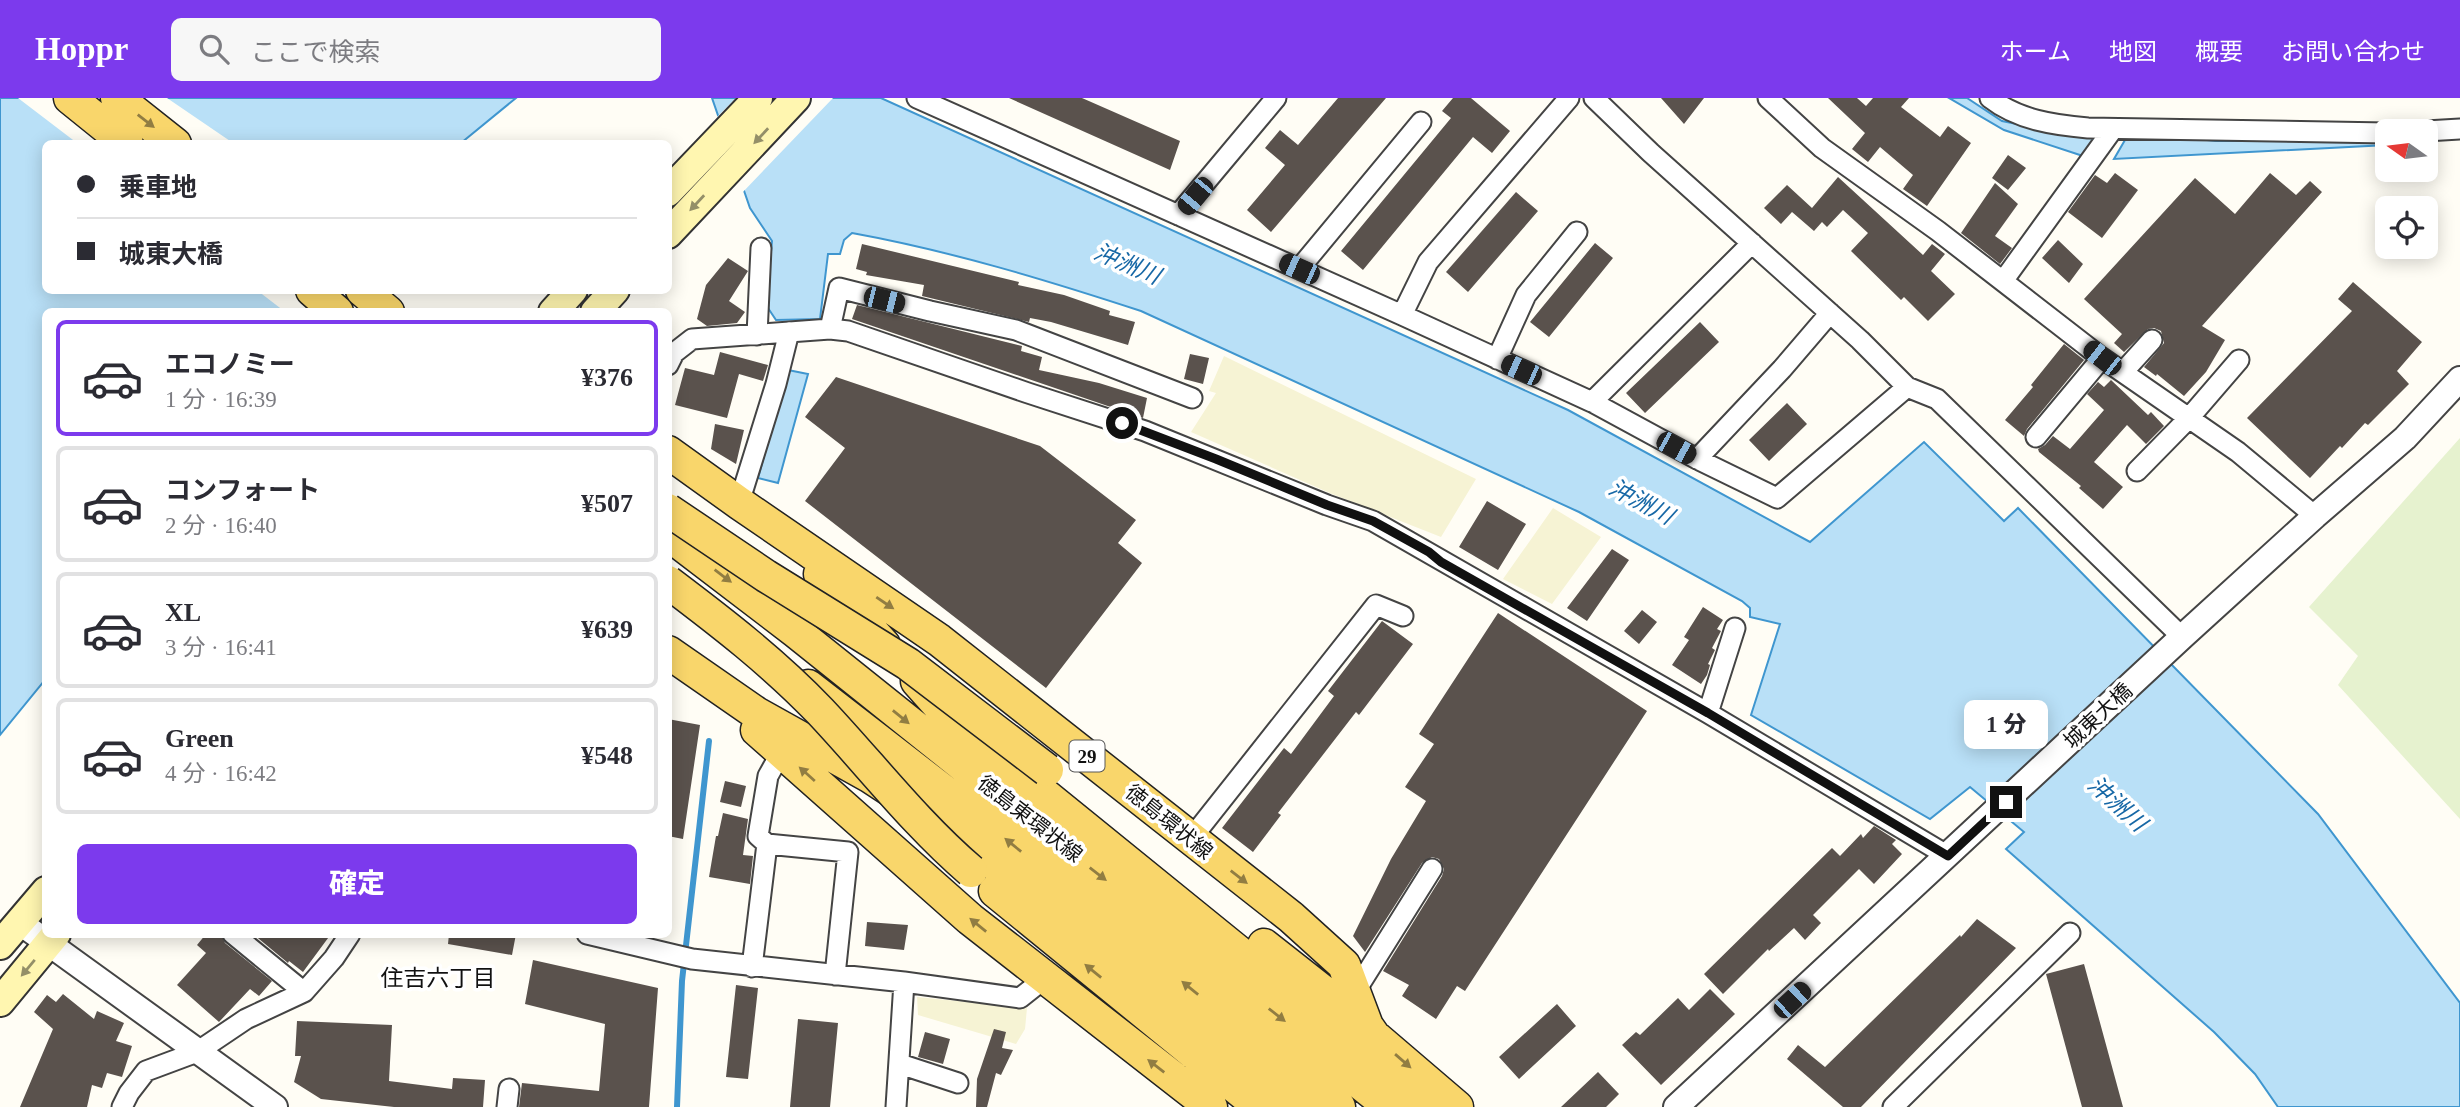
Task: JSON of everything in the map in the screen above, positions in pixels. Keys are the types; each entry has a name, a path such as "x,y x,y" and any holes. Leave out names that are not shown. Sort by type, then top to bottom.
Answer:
{"main road":[{"path":"70,98 122,140"},
{"path":"117,98 169,140"},
{"path":"672,188 758,98"},
{"path":"672,230 796,98"},
{"path":"317,294 332,308"},
{"path":"367,294 382,308"},
{"path":"557,308 569,294"},
{"path":"599,308 611,294"},
{"name":"徳島環状線","path":"672,455 939,640 1291,917 1344,965 1367,1026 1374,1036 1457,1107"},
{"path":"743,506 792,545 815,568 950,718 1328,1026 1420,1107"},
{"name":"29","path":"672,513 766,576 908,664 1047,770 1367,1026"},
{"name":"徳島東環状線","path":"672,537 805,639 1390,1107"},
{"path":"672,584 753,647 783,675 819,710 938,842 1260,1107"},
{"path":"672,584 983,821 1339,1107"},
{"path":"672,656 970,919 1211,1107"},
{"path":"672,656 756,713 869,776 915,806 1075,926 1299,1107"},
{"path":"0,945 42,896"},
{"path":"0,1002 52,939"}],"street":[{"path":"916,98 1592,402 1697,459 1777,498 1907,387"},
{"path":"1178,215 1276,98"},
{"path":"1402,315 1428,261 1569,98"},
{"path":"1594,98 1830,313 1907,387 1937,399 2175,643"},
{"path":"1768,98 1822,148 1938,231 2102,358 2238,452 2315,516"},
{"path":"1990,98 2003,108 2055,125 2113,129 2375,132"},
{"path":"1299,269 1421,122"},
{"path":"2003,281 2113,129"},
{"path":"2438,130 2460,129"},
{"path":"1497,359 1526,295 1577,232"},
{"path":"1592,402 1752,243"},
{"path":"757,335 761,248"},
{"path":"830,329 839,288 1016,330 1192,398"},
{"path":"1697,459 1782,369 1830,313"},
{"path":"672,357 692,339 830,329 848,331 1145,431 1373,521 1708,713 1957,848"},
{"path":"743,506 789,332"},
{"path":"2123,372 2152,340"},
{"path":"2036,438 2102,358"},
{"path":"2137,471 2189,418 2239,360"},
{"name":"城東大橋","path":"1676,1107 2175,643 2405,438 2460,379"},
{"path":"1190,840 1376,604 1403,616"},
{"path":"1708,713 1735,628"},
{"path":"782,751 768,776 758,836 767,844 848,852 835,975"},
{"path":"751,967 767,844"},
{"path":"1355,992 1432,869"},
{"path":"19,922 42,934"},
{"path":"1893,1107 2070,933"},
{"path":"238,938 304,992"},
{"path":"122,1107 146,1071 197,1052 246,1019 304,992 334,958 347,938"},
{"path":"617,938 686,958 1020,998 1044,979"},
{"path":"52,939 197,1052 275,1107"},
{"path":"897,1107 904,982"},
{"path":"900,1064 958,1083"}],"shaded area":[{"path":"1224,356 1476,479 1441,537 1332,494 1191,432 1216,393 1209,391"},
{"path":"1553,508 1601,537 1552,604 1503,579"},
{"path":"917,997 1027,1008 1025,1029 1016,1044 918,1015"}],"green space":[{"path":"2460,438 2460,819 2338,685 2358,656 2309,607"}],"water":[{"path":"0,98 516,98 465,140 42,140 42,294 349,294 338,308 42,308 42,684 0,735"},
{"name":"沖洲川","path":"712,98 881,98 1568,410 1810,542 1924,442 2004,521 2018,508 2318,814 2460,1003 2460,1107 2278,1107 2255,1074 2214,1032 2006,849 2024,832 1970,787 1930,819 1751,715 1780,624 1750,617 1750,608 1742,601 1579,512 1141,311 1034,277 926,248 852,233 844,240 840,254 828,254 820,319 776,320 766,305 772,241 750,208"},
{"path":"1949,98 1967,98 2002,121 2095,136 2083,156 2004,130"},
{"path":"2189,138 2216,141 2375,141 2375,146 2114,159 2125,140"},
{"path":"788,370 808,374 778,483 758,478"}],"pier":[{"path":"18,98 167,98 229,140 73,140"},
{"path":"736,98 833,98 741,194 715,119"},
{"path":"262,294 352,294 344,308 280,308"}],"building":[{"path":"1009,98 1082,98 1180,141 1170,170"},
{"path":"1338,98 1386,98 1271,232 1247,210 1285,165 1265,148 1280,130 1298,145"},
{"path":"1453,98 1471,98 1510,131 1492,153 1473,137 1363,270 1341,251 1451,118 1442,111"},
{"path":"1661,98 1704,98 1684,124"},
{"path":"1828,98 1857,98 1866,106 1873,98 1909,98 1901,107 1940,137 1948,126 1971,143 1927,206 1903,189 1913,175 1880,147 1868,162 1852,149 1865,133"},
{"path":"2008,155 2026,168 2008,190 1992,178"},
{"path":"2115,173 2138,190 2102,238 2068,212 2095,175 2107,183"},
{"path":"2270,173 2296,195 2310,181 2322,192 2202,326 2225,340 2206,372 2184,396 2144,367 2164,343 2161,331 2148,329 2124,352 2114,343 2122,334 2084,299 2195,178 2235,214"},
{"path":"1838,177 1923,255 1932,244 1945,254 1931,271 1955,294 1928,321 1904,297 1901,300 1851,251 1868,233 1843,210 1827,227 1822,222 1814,231 1792,212 1781,224 1764,208 1787,185 1812,208"},
{"path":"1995,183 2018,204 1995,236 2012,248 2000,264 1961,233"},
{"path":"1516,192 1538,211 1468,292 1446,272"},
{"path":"2058,240 2083,264 2069,283 2042,258"},
{"path":"1595,243 1613,258 1549,337 1530,322"},
{"path":"862,244 1019,282 1018,285 1064,295 1110,311 1109,315 1135,322 1128,345 1051,322 1030,318 1029,322 922,296 924,285 866,275 867,272 856,269"},
{"path":"728,258 748,271 729,301 745,312 737,323 707,326 697,319 706,285"},
{"path":"2353,282 2422,342 2397,371 2409,384 2368,425 2365,423 2342,448 2340,446 2310,478 2247,418 2352,311 2338,299"},
{"path":"857,305 1022,346 1021,351 1042,357 1039,370 1099,383 1147,398 1143,418 852,319"},
{"path":"1700,322 1719,342 1645,413 1626,393"},
{"path":"2064,344 2084,360 2024,436 2005,420"},
{"path":"720,352 768,365 763,381 739,374 727,418 675,405 685,368 714,375"},
{"path":"1190,354 1209,358 1203,384 1184,379"},
{"path":"836,377 1040,446 1136,520 1118,543 1142,563 1046,688 805,501 845,448 805,417"},
{"path":"2111,380 2148,415 2151,412 2164,426 2146,444 2127,425 2094,462 2123,487 2103,509 2038,449 2053,436 2070,449 2104,410 2087,394 2098,382 2104,387"},
{"path":"1787,403 1807,424 1769,461 1749,440"},
{"path":"715,424 744,430 736,464 711,449"},
{"path":"1487,501 1526,524 1498,570 1459,547"},
{"path":"1612,549 1629,560 1587,621 1567,608"},
{"path":"1703,607 1723,620 1717,629 1721,631 1712,648 1715,650 1708,664 1707,675 1701,684 1672,665 1689,640 1684,637"},
{"path":"1642,610 1657,622 1639,644 1624,631"},
{"path":"1498,613 1647,711 1465,991 1457,986 1436,1019 1402,996 1409,985 1383,971 1442,876 1444,869 1439,859 1432,857 1422,863 1365,952 1353,936 1391,859 1426,801 1405,787 1434,744 1419,734"},
{"path":"1382,621 1413,644 1359,715 1356,712 1278,813 1281,815 1253,852 1222,828 1284,748 1291,754 1334,696 1328,691"},
{"path":"672,720 700,725 683,839 672,837"},
{"path":"725,781 746,786 741,807 720,802"},
{"path":"723,813 748,819 743,855 753,856 750,884 709,877"},
{"path":"1874,826 1896,840 1892,844 1902,854 1874,884 1859,869 1813,915 1821,923 1805,940 1794,928 1769,951 1768,949 1723,994 1704,974 1832,848 1840,856 1861,834 1863,838"},
{"path":"1977,919 2016,948 1861,1107 1843,1107 1787,1059 1798,1045 1825,1067"},
{"path":"867,922 908,925 904,950 865,946"},
{"path":"203,938 223,938 225,943 272,981 259,996 250,989 219,1022 177,985 206,953 197,945"},
{"path":"258,938 328,938 303,972 289,961 288,963"},
{"path":"449,938 515,938 512,955 448,944"},
{"path":"533,960 658,988 649,1107 519,1107 522,1083 599,1091 605,1024 525,1004"},
{"path":"2084,964 2123,1107 2082,1107 2046,974"},
{"path":"736,985 758,988 748,1079 726,1077"},
{"path":"1710,989 1735,1014 1661,1085 1622,1045 1636,1032 1640,1035 1678,998 1689,1010"},
{"path":"63,994 94,1019 97,1011 124,1023 116,1041 132,1046 122,1077 107,1073 102,1088 92,1085 87,1107 20,1107 53,1029 34,1012 47,995 56,1002"},
{"path":"1557,1004 1576,1026 1519,1079 1499,1057"},
{"path":"798,1019 838,1023 830,1107 790,1107"},
{"path":"297,1021 392,1025 389,1081 452,1089 453,1078 485,1080 483,1107 394,1107 321,1099 294,1082 301,1056 295,1056"},
{"path":"994,1029 1006,1032 1002,1048 1013,1050 1001,1075 996,1073 987,1107 976,1107 977,1079"},
{"path":"925,1032 950,1039 943,1064 918,1057"},
{"path":"1598,1072 1619,1094 1606,1107 1561,1107"}],"waterway":[{"path":"677,1107 682,981 709,741"}],"district":[{"name":"住吉六丁目","path":"438,978"}],"route":[{"path":"1122,423 1373,521 1708,713 1948,856 2006,802"}]}
